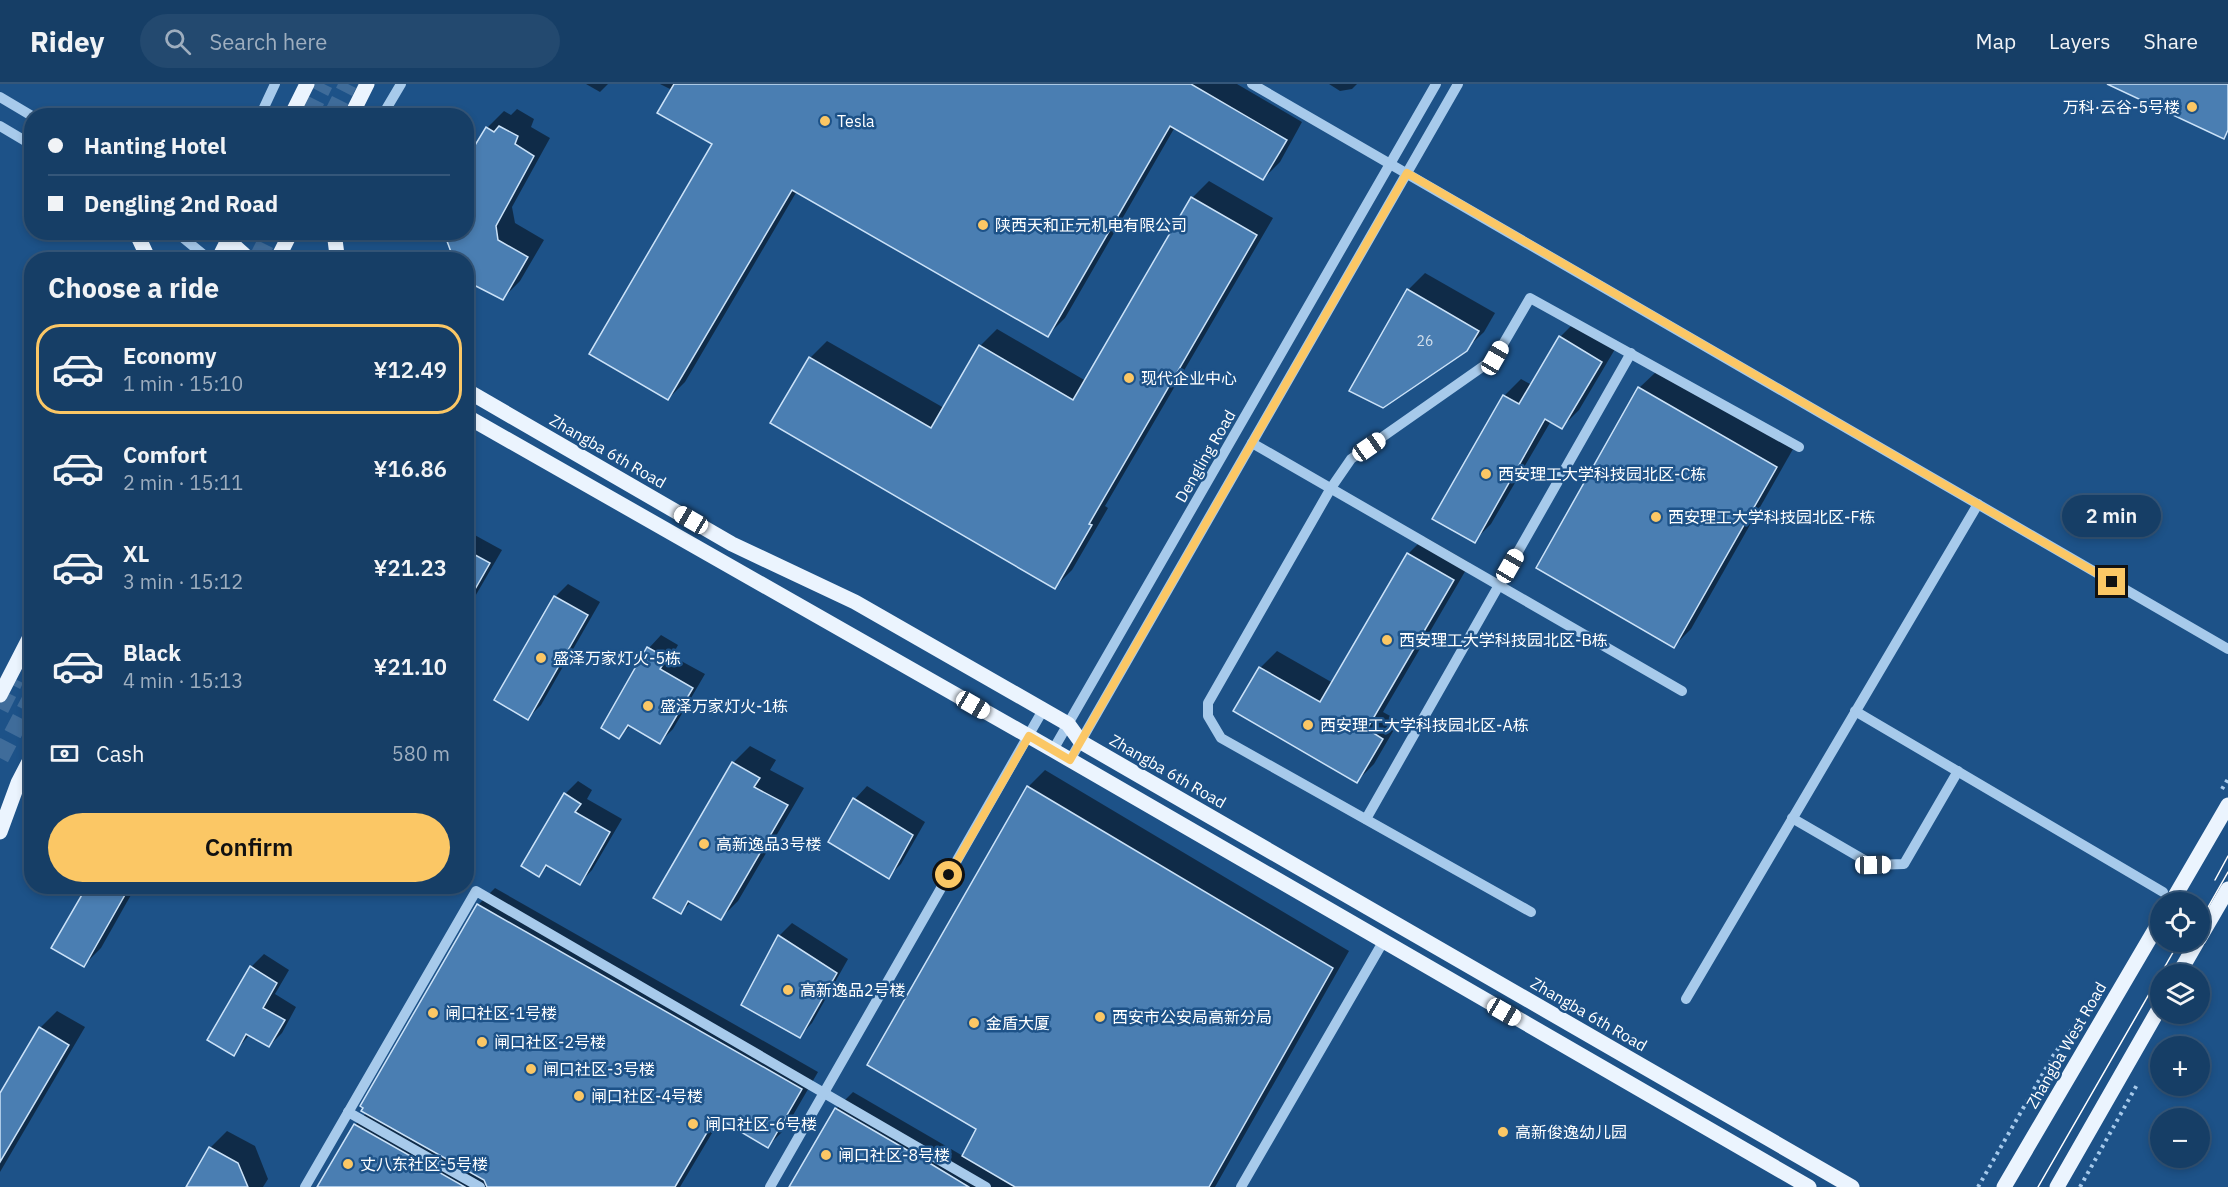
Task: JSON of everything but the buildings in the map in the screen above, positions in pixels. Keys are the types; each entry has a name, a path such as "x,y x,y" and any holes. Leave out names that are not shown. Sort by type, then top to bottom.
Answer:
{"main road":[{"path":"295,108 307,84"},
{"path":"355,108 367,84"},
{"path":"231,240 242,252"},
{"name":"Zhangba 6th Road","path":"474,395 732,544 855,602 1068,724 1081,742 1852,1187"},
{"path":"474,421 1029,736 1809,1187"},
{"path":"0,696 24,649"},
{"path":"0,832 24,771"},
{"path":"2170,892 2228,805"},
{"path":"2210,920 2228,889"},
{"name":"Zhangba West Road","path":"2004,1187 2150,938"},
{"path":"2056,1187 2150,1024"}],"street":[{"path":"264,108 275,84"},
{"path":"387,108 401,84"},
{"path":"1252,84 2228,649"},
{"name":"Dengling Road","path":"1053,750 1436,84"},
{"name":"Dengling Road","path":"1070,760 1458,84"},
{"path":"0,97 24,111"},
{"path":"0,126 24,140"},
{"path":"186,240 200,252"},
{"path":"1531,912 1221,738 1208,716 1208,702 1331,488 1351,459 1495,358 1530,298 1800,447"},
{"path":"1365,819 1631,353"},
{"path":"1252,442 1682,691"},
{"path":"1686,999 1978,504"},
{"path":"770,1187 1043,710"},
{"path":"1855,711 2159,892"},
{"path":"1792,818 1873,865 1904,864 1958,771"},
{"path":"305,1187 476,891 986,1187"},
{"path":"1241,1187 1383,942"},
{"path":"348,1112 480,1187"}],"tunnel":[{"path":"312,108 324,84"},
{"path":"336,108 348,84"},
{"path":"237,252 243,240"},
{"path":"261,252 267,240"},
{"path":"0,709 15,679"},
{"path":"0,758 24,712"}],"tram line":[{"path":"2215,880 2228,856"},
{"path":"2210,904 2228,872"},
{"path":"2038,1187 2173,952"}],"place":[{"name":"万科·云谷-5号楼","path":"2192,107"},
{"name":"Tesla","path":"825,121"},
{"name":"陕西天和正元机电有限公司","path":"983,225"},
{"name":"现代企业中心","path":"1129,378"},
{"name":"西安理工大学科技园北区-C栋","path":"1486,474"},
{"name":"西安理工大学科技园北区-F栋","path":"1656,517"},
{"name":"西安理工大学科技园北区-B栋","path":"1387,640"},
{"name":"盛泽万家灯火-5栋","path":"541,658"},
{"name":"盛泽万家灯火-1栋","path":"648,706"},
{"name":"西安理工大学科技园北区-A栋","path":"1308,725"},
{"name":"高新逸品3号楼","path":"704,844"},
{"name":"高新逸品2号楼","path":"788,990"},
{"name":"闸口社区-1号楼","path":"433,1013"},
{"name":"西安市公安局高新分局","path":"1100,1017"},
{"name":"金盾大厦","path":"974,1023"},
{"name":"闸口社区-2号楼","path":"482,1042"},
{"name":"闸口社区-3号楼","path":"531,1069"},
{"name":"闸口社区-4号楼","path":"579,1096"},
{"name":"闸口社区-6号楼","path":"693,1124"},
{"name":"高新俊逸幼儿园","path":"1503,1132"},
{"name":"闸口社区-8号楼","path":"826,1155"},
{"name":"丈八东社区-5号楼","path":"348,1164"}],"route":[{"path":"949,875 1029,736 1070,760 1407,173 2112,582"}]}
